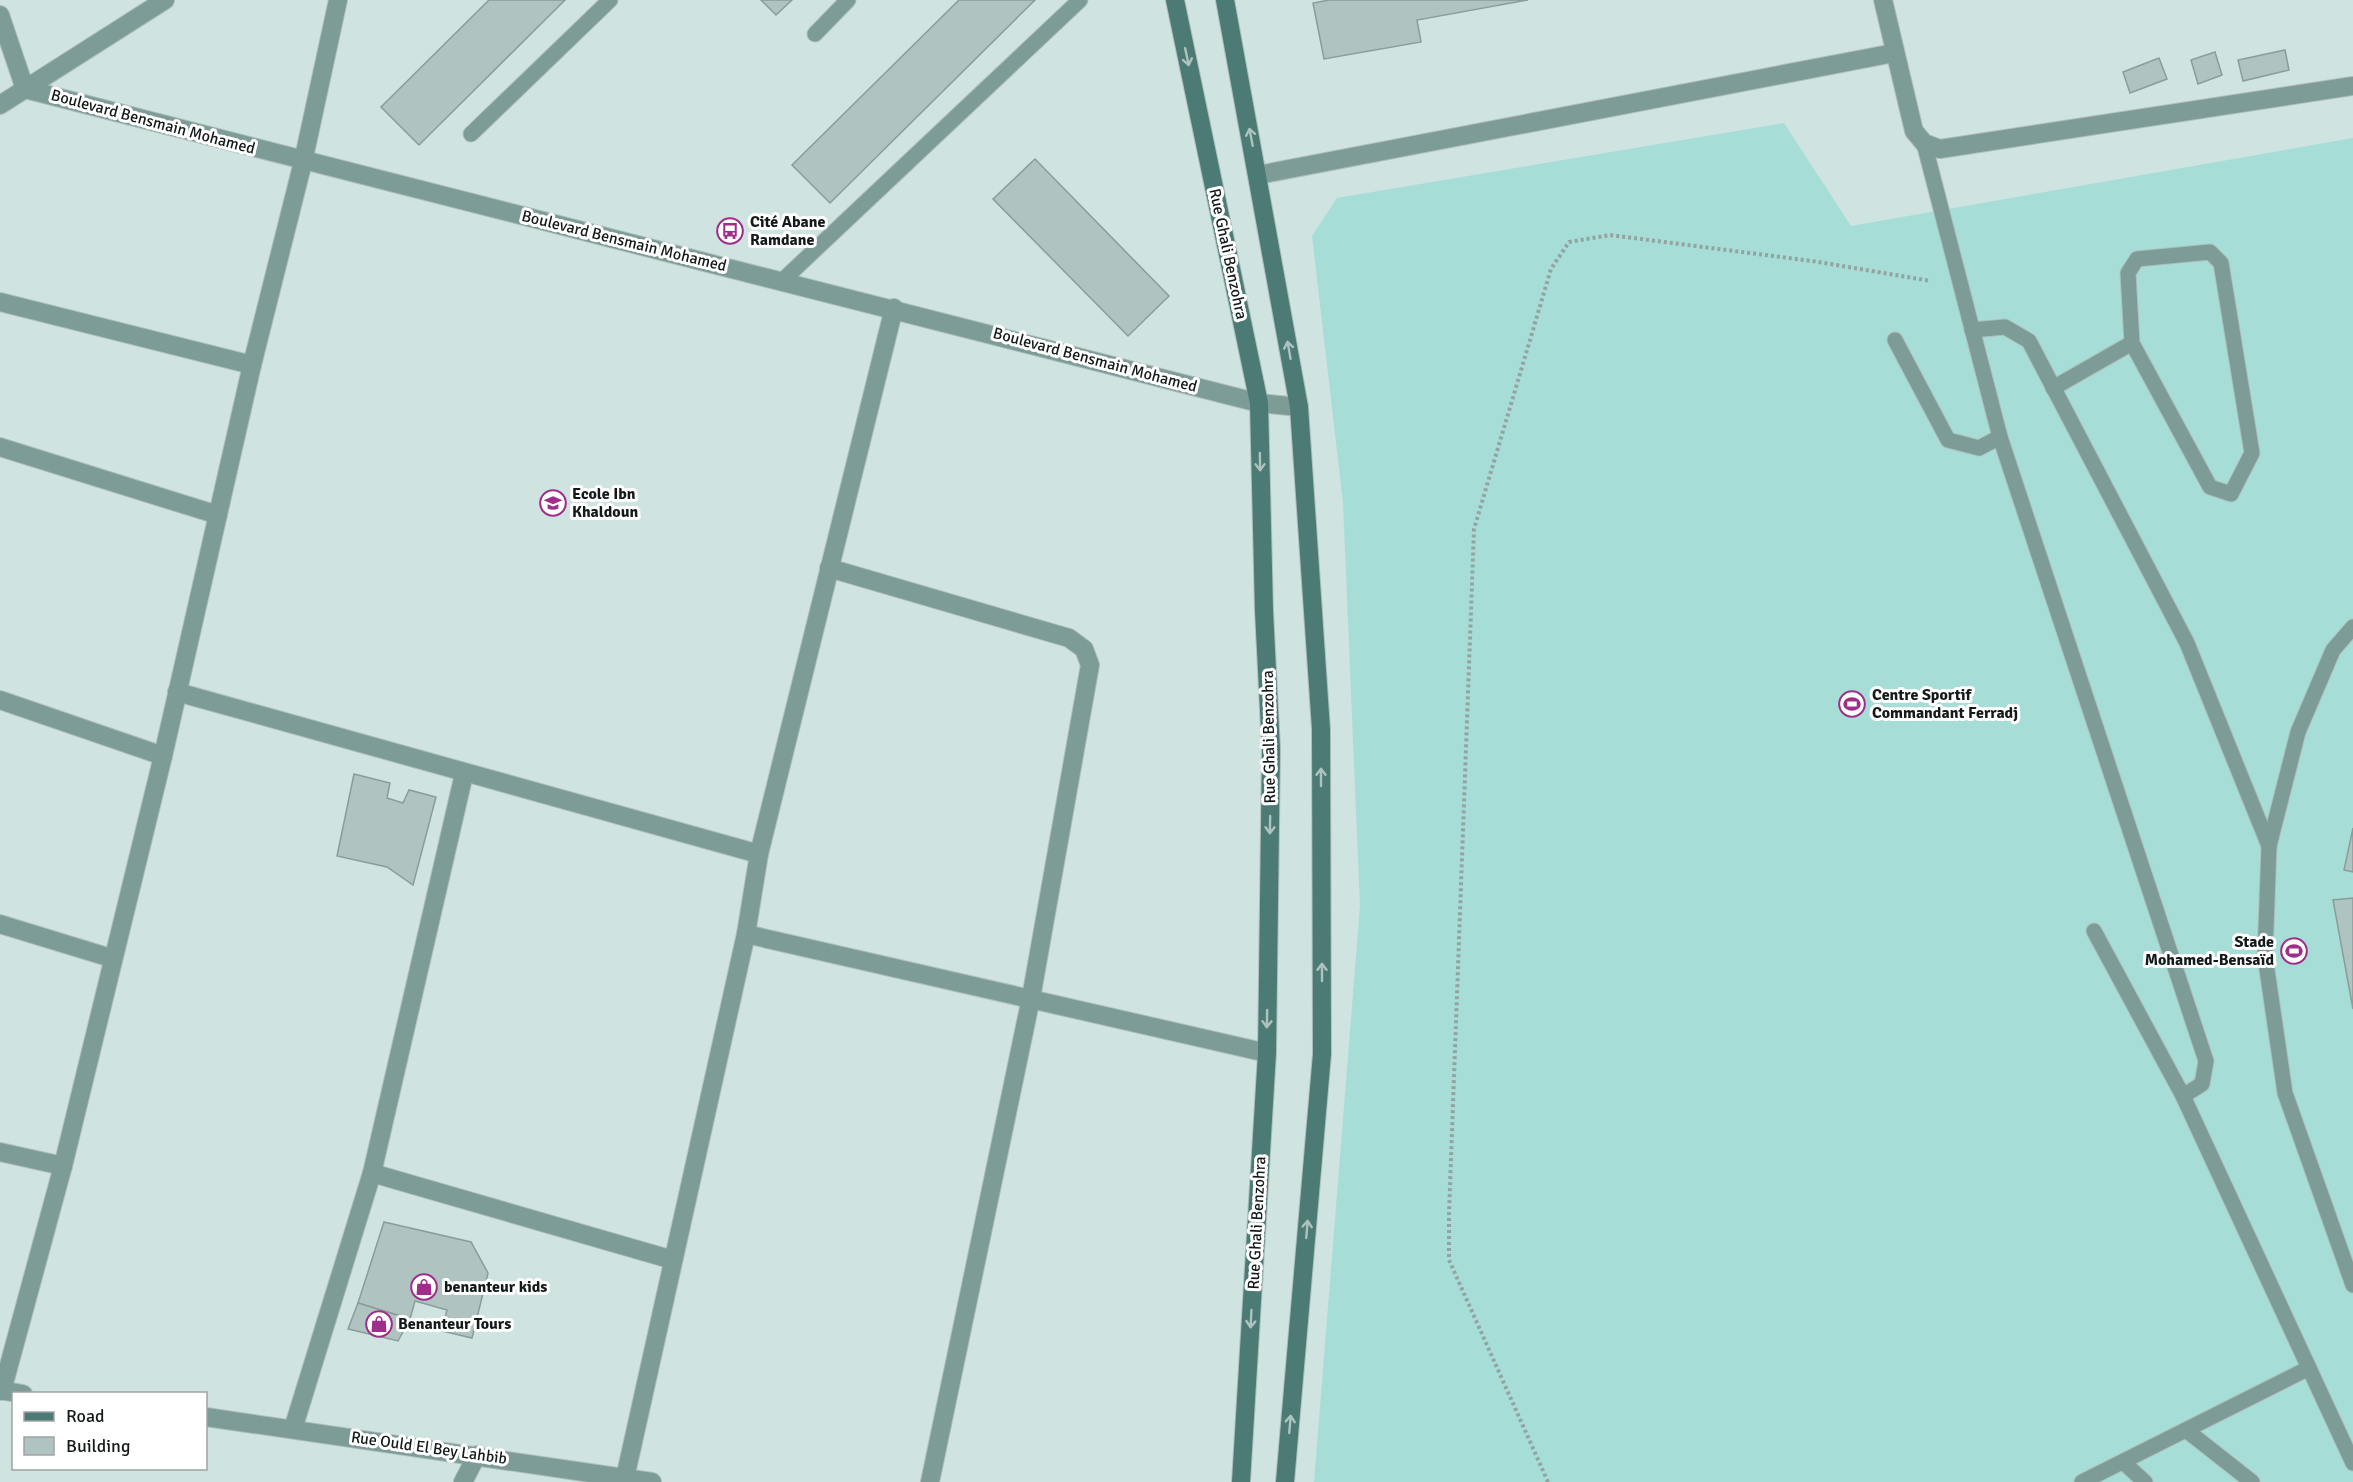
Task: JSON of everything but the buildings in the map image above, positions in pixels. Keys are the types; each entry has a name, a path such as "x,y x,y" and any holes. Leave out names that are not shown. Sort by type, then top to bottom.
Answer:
{"main road":[{"name":"Rue Ghali Benzohra","path":"1175,0 1259,403 1264,611 1272,749 1267,1053 1241,1482"},
{"path":"1225,0 1299,407 1321,729 1322,1054 1285,1482"}],"street":[{"path":"0,105 165,0"},
{"path":"1,1391 63,1166 111,958 162,756 252,365 303,162 338,0"},
{"path":"1883,0 1914,131 1924,143 1940,149 2353,86"},
{"path":"0,15 25,88"},
{"path":"1258,175 1894,53"},
{"name":"Boulevard Bensmain Mohamed","path":"25,88 303,162 783,280 1259,403 1299,407"},
{"path":"0,302 252,365"},
{"path":"625,1478 746,934 759,854 894,308"},
{"path":"0,447 218,515"},
{"path":"830,568 1069,638 1084,649 1090,665 1031,998 930,1482"},
{"path":"177,692 464,774 759,854"},
{"path":"0,700 162,756"},
{"path":"293,1429 372,1173 464,774"},
{"path":"0,924 111,958"},
{"path":"746,934 1267,1053"},
{"path":"0,1152 63,1166"},
{"path":"372,1173 673,1260"},
{"name":"Rue Ould El Bey Lahbib","path":"207,1417 652,1482"},
{"path":"463,1482 477,1455"}],"lane":[{"path":"471,135 610,0"},
{"path":"815,34 848,0"},
{"path":"783,280 1080,0"},
{"path":"1924,143 2000,437 2206,1061 2202,1083 2183,1096"},
{"path":"2210,252 2220,263 2252,453 2231,494 2210,487 2132,343 2128,273 2137,259 2210,252"},
{"path":"1972,330 2005,327 2029,341 2187,643 2269,846"},
{"path":"1896,340 1948,441 1979,448 2000,437"},
{"path":"2053,388 2132,343"},
{"path":"2353,627 2333,650 2298,732 2269,846 2265,956 2284,1093 2346,1271 2353,1285"},
{"path":"2094,931 2183,1096 2353,1463"},
{"path":"2082,1482 2309,1368"},
{"path":"2186,1430 2252,1482"},
{"path":"2123,1462 2145,1482"}],"path":[{"path":"1548,1482 1449,1260 1449,1214 1474,530 1551,269 1569,242 1610,236 1812,261 1961,286"}],"shaded area":[{"name":"Centre Sportif Commandant Ferradj","path":"1784,123 1851,226 2353,138 2353,1482 1314,1482 1360,906 1343,503 1312,236 1337,198"}],"place":[{"name":"Cité Abane Ramdane","path":"730,231"},
{"name":"Ecole Ibn Khaldoun","path":"553,503"},
{"name":"Centre Sportif Commandant Ferradj","path":"1852,704"},
{"name":"Stade Mohamed-Bensaïd","path":"2294,951"},
{"name":"benanteur kids","path":"424,1287"},
{"name":"Benanteur Tours","path":"379,1324"}]}
